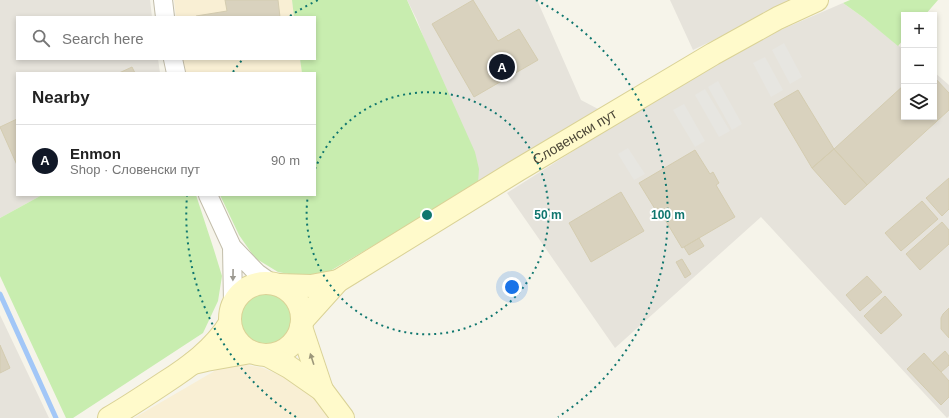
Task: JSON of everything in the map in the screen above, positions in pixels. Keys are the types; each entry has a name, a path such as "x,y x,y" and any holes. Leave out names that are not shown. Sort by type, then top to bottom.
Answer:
{"main road":[{"name":"Словенски пут","path":"302,324 338,281 518,170 724,48 778,18 817,0"},
{"name":"Словенски пут","path":"275,284 311,286 338,281"},
{"path":"109,418 193,364 219,338 237,297 242,291 264,282 286,288 297,299 302,313 302,324 322,390"},
{"path":"231,313 231,330 239,343 289,367 322,390 343,418"},
{"path":"193,364 206,360 259,353 275,354 289,347 298,335 302,324"}],"street":[{"path":"163,0 165,16"},
{"path":"173,60 176,72"},
{"path":"208,196 232,247 257,273 275,284"},
{"path":"231,313 232,247"}],"shaded area":[{"path":"0,0 150,0 152,16 16,16 16,60 158,60 160,72 16,72 16,196 40,196 0,218"},
{"path":"174,0 292,0 294,16 176,16"},
{"path":"407,0 537,0 581,100 600,110 478,184 417,20"},
{"path":"670,0 797,0 693,50"},
{"path":"843,3 901,48 901,120 937,120 937,75 949,85 949,416 947,418 761,217 615,348 507,193 730,52"},
{"path":"784,43 802,77 790,84 772,50"},
{"path":"765,57 783,90 771,97 753,63"},
{"path":"182,60 300,60 302,72 184,72"},
{"path":"718,81 742,124 732,130 708,87"},
{"path":"705,89 730,131 719,137 695,95"},
{"path":"684,104 705,141 695,147 673,110"},
{"path":"628,148 645,174 634,180 618,154"},
{"path":"0,315 49,418 0,418"},
{"path":"242,364 263,368 284,377 314,398 330,418 134,418 223,366"}],"green space":[{"path":"292,0 407,0 475,152 479,169 478,184 325,274 300,276 278,272 255,258 239,235 220,196 316,196 316,72 302,72 300,60 316,60 316,16 294,16"},
{"path":"850,0 938,0 928,12 901,12 901,42 898,46 843,3"},
{"path":"40,196 196,196 222,276 218,301 203,333 73,418 66,418 0,276 0,218"},
{"path":"266,290 277,292 286,298 292,307 294,318 292,329 286,338 277,344 266,346 255,344 246,338 240,329 238,318 240,307 246,298 255,292"}],"building":[{"path":"225,0 278,0 280,16 196,16 227,11"},
{"path":"473,0 498,41 519,29 538,60 474,97 432,24"},
{"path":"132,67 134,72 121,72"},
{"path":"937,80 949,93 949,110 867,185 834,149 901,88 901,120 937,120"},
{"path":"798,90 834,149 812,168 774,104"},
{"path":"16,119 16,163 0,127"},
{"path":"834,149 867,185 845,205 812,168"},
{"path":"695,150 710,174 713,172 719,183 716,185 735,217 682,248 658,208 655,209 639,183"},
{"path":"949,178 949,209 942,216 926,198"},
{"path":"621,192 644,231 591,262 569,223"},
{"path":"922,201 938,219 901,251 885,233"},
{"path":"942,222 949,230 949,244 920,270 906,254"},
{"path":"699,238 704,246 689,255 684,247"},
{"path":"682,259 691,274 685,278 676,262"},
{"path":"867,276 882,292 860,311 846,295"},
{"path":"885,296 902,315 881,334 864,316"},
{"path":"949,308 949,338 941,329 941,318"},
{"path":"0,345 10,368 0,373"},
{"path":"945,351 949,356 949,365 941,372 932,363"},
{"path":"924,353 949,381 949,397 941,405 907,369"}],"waterway":[{"path":"0,294 56,418"}],"place":[{"name":"Enmon","path":"502,67"}]}
